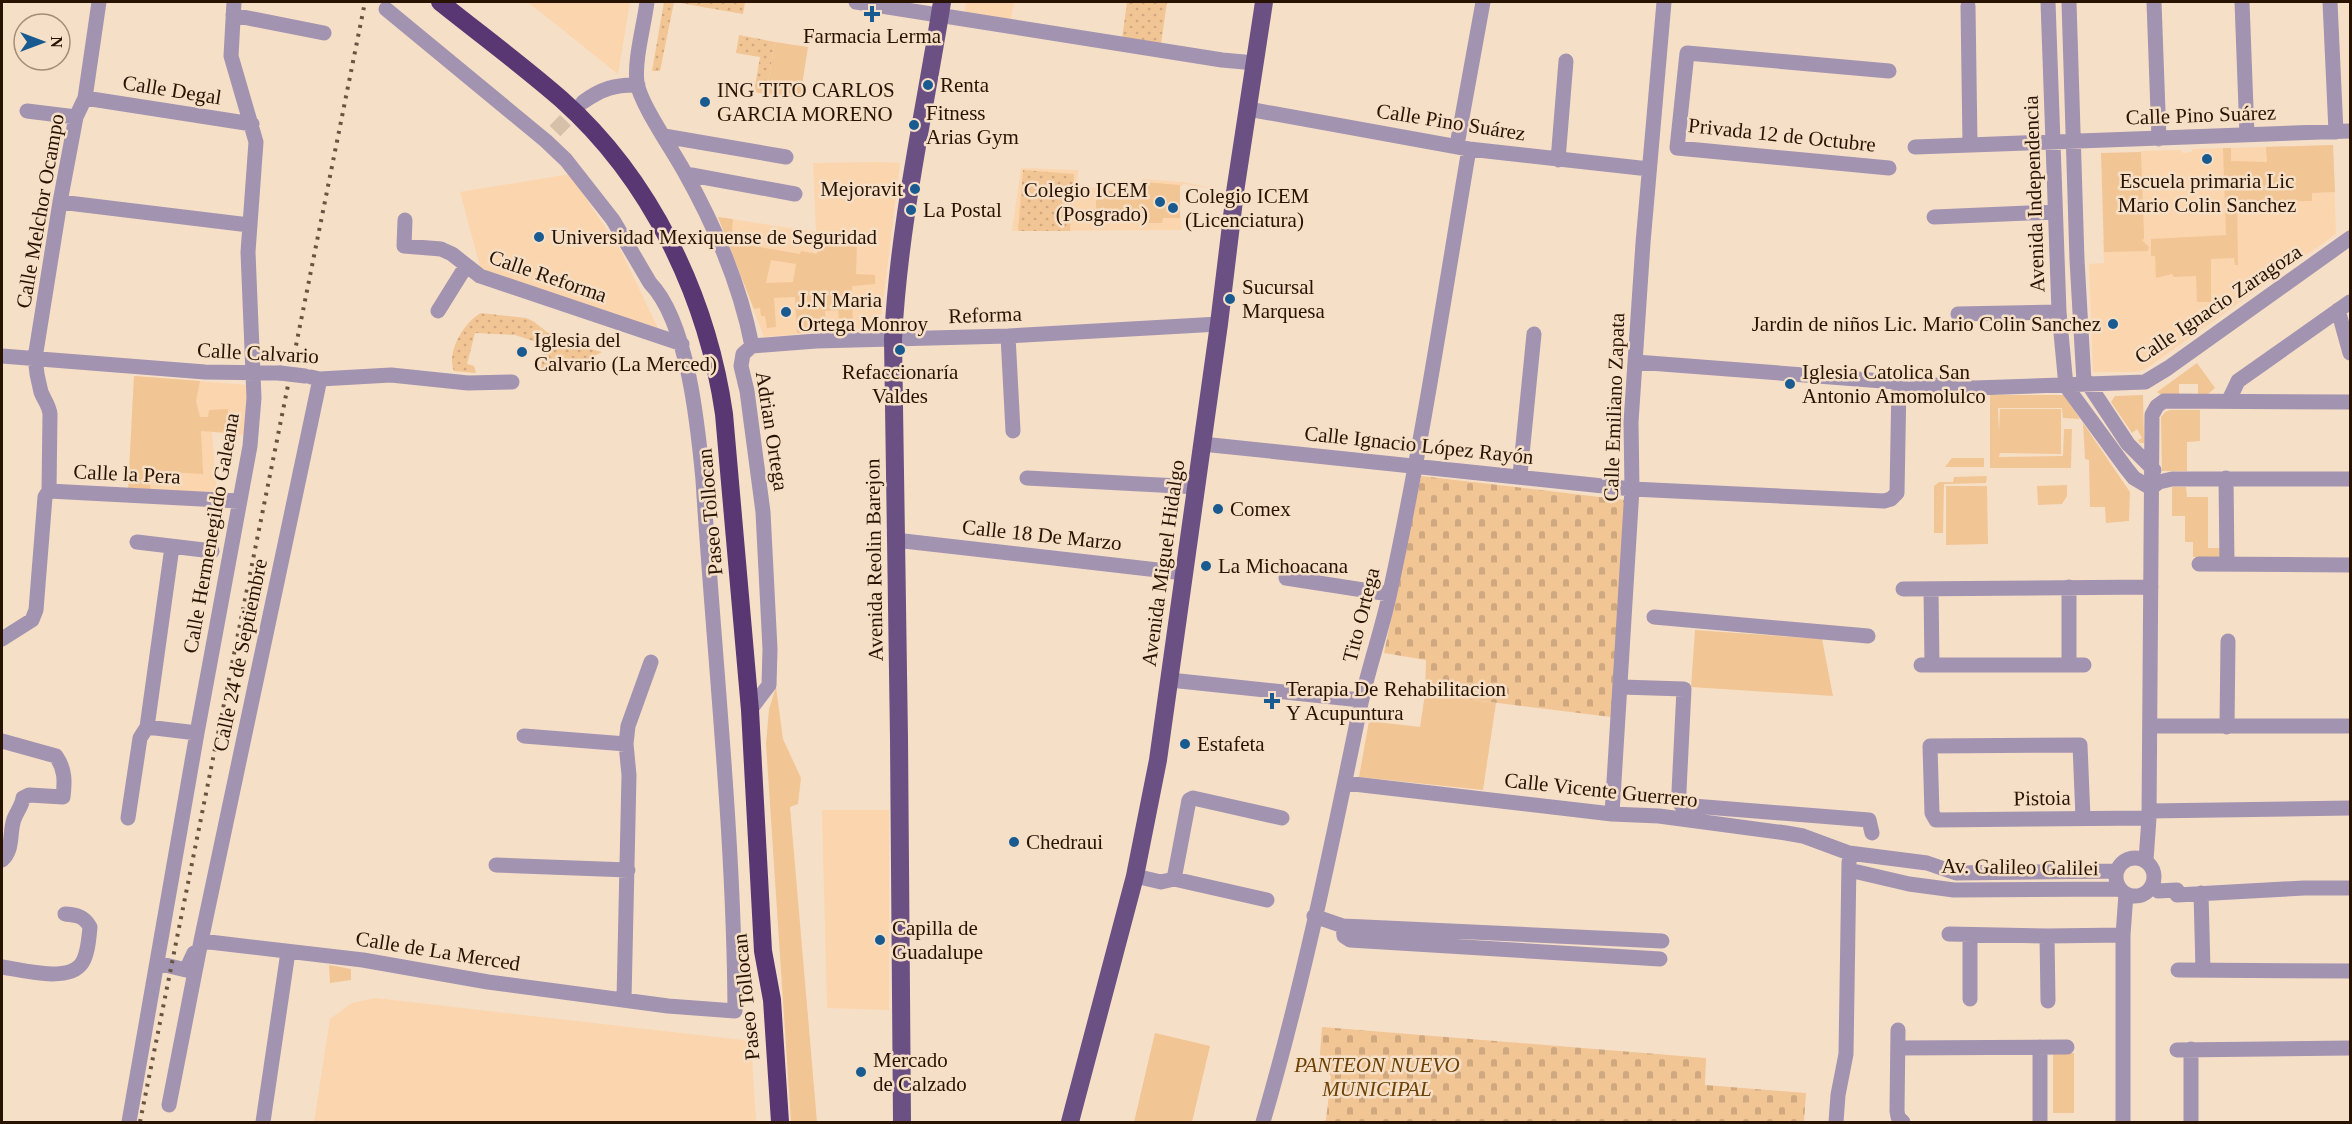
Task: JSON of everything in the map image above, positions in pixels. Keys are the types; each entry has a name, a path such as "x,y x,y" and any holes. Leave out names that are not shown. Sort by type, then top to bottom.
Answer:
{"highway":[{"name":"Paseo Tollocan","path":"440,2 561,99 582,120 655,215 682,268 704,324 719,382 724,414 750,710 763,951 772,1000 780,1122"}],"main road":[{"name":"Avenida Miguel Hidalgo","path":"1070,1122 1135,876 1158,760 1197,487 1235,192 1264,2"},
{"name":"Avenida Reolin Barejon","path":"902,1122 894,339 896,294 907,196 941,8"}],"street":[{"name":"Calle Melchor Ocampo","path":"2,639 32,620 36,610 45,497 49,491 50,407 42,395 35,358 76,117 85,98 99,2"},
{"path":"583,102 607,87 637,79 648,2"},
{"path":"856,2 941,8 1222,60 1255,63"},
{"name":"Tito Ortega","path":"1263,1122 1345,783 1361,700 1389,594 1415,466 1483,2"},
{"name":"Calle Emiliano Zapata","path":"1612,814 1632,489 1631,422 1649,169 1664,2"},
{"name":"Avenida Independencia","path":"2048,2 2059,312 2066,386"},
{"name":"Avenida Independencia","path":"2069,2 2077,260 2085,382"},
{"path":"2154,2 2158,139"},
{"path":"2242,2 2247,135"},
{"path":"2330,2 2343,131"},
{"path":"1968,6 1970,144"},
{"path":"234,8 324,33"},
{"name":"Calle Hermenegildo Galeana","path":"129,1122 250,446 254,398 249,225 256,142 231,56 234,8"},
{"path":"386,9 551,136 566,160 613,220 650,283 658,291 682,344"},
{"name":"Privada 12 de Octubre","path":"1889,71 1687,53 1677,148 1889,168"},
{"path":"1558,160 1566,61"},
{"name":"Adrian Ortega","path":"637,79 640,96 686,174 721,245 736,283 752,346 743,354 741,366 747,391 763,512 770,649 769,685 750,710"},
{"name":"Calle Degal","path":"85,98 252,124"},
{"path":"1656,98 1681,100"},
{"name":"Calle Pino Suárez","path":"1248,109 1463,147 1649,169"},
{"path":"27,111 76,117"},
{"name":"Calle Pino Suárez","path":"1915,147 2053,140 2158,139 2343,131"},
{"path":"664,135 786,157"},
{"path":"686,174 795,194"},
{"path":"60,202 249,225"},
{"path":"1934,217 2055,212"},
{"name":"Calle Reforma","path":"405,220 404,246 441,249 452,254 480,276 682,344"},
{"name":"Calle Ignacio Zaragoza","path":"1636,362 1974,388 2066,386 2085,382 2130,384 2145,382 2160,374 2350,238"},
{"path":"2057,261 2077,260"},
{"path":"438,310 466,266"},
{"path":"2229,400 2238,381 2344,306 2350,353"},
{"path":"1958,314 2059,312"},
{"name":"Reforma","path":"752,346 1008,336 1219,324"},
{"path":"1520,475 1534,334"},
{"path":"1008,336 1013,431"},
{"name":"Calle de La Merced","path":"201,941 363,960 488,982 669,1006 735,1011 734,915 729,817 705,510 699,442 682,344"},
{"name":"Calle Calvario","path":"2,356 205,372 252,372 313,377 391,375 468,383 512,382"},
{"name":"Calle 24 de Septiembre","path":"201,941 313,377"},
{"name":"Calle Ignacio López Rayón","path":"1202,444 1520,475 1632,489 1884,501 1891,499 1897,493 1899,382"},
{"path":"2085,382 2107,411 2134,477 2151,488"},
{"path":"2066,386 2093,420 2122,448 2151,467 2158,475 2172,478 2350,478"},
{"path":"2122,892 2140,896 2148,893 2153,885 2154,876 2146,860 2149,815 2152,415 2157,406 2164,401 2350,402"},
{"path":"2093,420 2107,411"},
{"path":"1027,478 1197,487"},
{"path":"2151,488 2158,482 2172,478"},
{"path":"2226,478 2227,564"},
{"name":"Calle la Pera","path":"49,491 239,501"},
{"name":"Calle 18 De Marzo","path":"895,540 1184,573"},
{"path":"137,542 212,551"},
{"path":"129,818 140,738 147,727 172,548"},
{"path":"2199,564 2350,565"},
{"path":"1286,578 1389,594"},
{"path":"1931,589 1927,665 2077,665 2069,587"},
{"path":"1903,589 2151,587"},
{"path":"1654,617 1868,636"},
{"path":"2227,727 2228,641"},
{"path":"624,999 629,775 626,744 628,726 651,662"},
{"path":"1170,680 1361,700"},
{"path":"1621,687 1684,689 1679,791 1681,806 1870,826"},
{"path":"2150,726 2350,726"},
{"path":"147,727 197,733"},
{"path":"524,736 626,744"},
{"path":"2,741 56,756 65,779 63,797 29,795 23,798 22,806 13,820 9,847 2,860"},
{"name":"Pistoia","path":"2083,818 2080,745 1930,746 1932,813 1936,820 2083,818 2350,808"},
{"name":"Calle Vicente Guerrero","path":"1345,783 1612,814 1659,816 1786,832 1849,853 1927,863 1956,873 2116,871"},
{"path":"1174,879 1189,800 1193,798 1282,818"},
{"path":"1836,1122 1846,1043 1849,853"},
{"path":"2123,1122 2122,892 2116,871 2120,864 2130,857 2146,860"},
{"path":"1909,884 1913,862"},
{"path":"496,865 628,870"},
{"name":"Av. Galileo Galilei","path":"1849,870 1909,884 1954,890 2122,892"},
{"path":"1954,890 1956,873"},
{"path":"1135,876 1161,882 1174,879 1267,900"},
{"path":"2153,885 2158,891 2177,890 2177,895 2304,888 2350,888"},
{"path":"2201,894 2203,970"},
{"path":"2,967 59,974 74,972 84,962 90,927 86,920 79,916 65,914"},
{"path":"1314,916 1343,926 1662,941"},
{"path":"1343,926 1344,936 1350,940 1660,959"},
{"path":"1949,934 2123,935"},
{"path":"1970,935 1970,999"},
{"path":"2047,936 2048,1001"},
{"path":"157,963 186,970 201,941"},
{"path":"169,1105 201,941"},
{"path":"263,1122 288,952"},
{"path":"2178,970 2350,971"},
{"path":"1898,1030 1897,1111 1898,1117 1903,1122"},
{"path":"2040,1047 2040,1122"},
{"path":"1898,1048 2067,1047"},
{"path":"2191,1122 2184,1049 2350,1048"}],"shaded area":[{"path":"527,2 630,2 618,74 543,14"},
{"path":"966,2 1014,2 1011,19 965,12"},
{"name":"Escuela primaria Lic Mario Colin Sanchez","path":"2333,145 2336,234 2147,368 2137,372 2093,372 2089,264 2104,263 2103,240 2144,239 2141,151 2181,150 2183,153 2191,152 2193,149"},
{"path":"813,163 900,163 880,327 764,337 718,217 816,232"},
{"path":"1021,168 1078,170 1077,187 1140,190 1142,179 1183,182 1225,191 1184,184 1176,190 1182,230 1012,231"},
{"path":"570,174 622,253 658,328 482,274 460,192"},
{"path":"134,376 247,385 248,398 243,435 212,432 217,498 128,491"},
{"path":"822,810 889,810 889,1010 827,1008"},
{"path":"375,998 751,1041 756,1122 314,1122 330,1019 352,1003"}],"green space":[{"path":"664,2 674,2 660,71 652,71"},
{"path":"674,2 745,2 743,14"},
{"path":"1127,2 1167,2 1161,44 1122,39"},
{"path":"739,35 775,42 766,94 754,92 760,57 736,53"},
{"path":"775,42 808,47 800,98 766,94"},
{"path":"2333,145 2335,192 2312,193 2312,201 2237,202 2238,265 2235,265 2234,258 2211,259 2211,302 2197,302 2196,276 2174,277 2172,274 2156,278 2155,256 2151,256 2151,239 2226,235 2223,148 2231,148 2231,161 2267,162 2266,147"},
{"path":"2141,152 2144,233 2142,240 2149,247 2148,251 2104,252 2101,153"},
{"path":"1023,170 1074,174 1070,231 1018,231"},
{"path":"1144,182 1180,185 1180,218 1163,218 1162,223 1096,223 1096,190 1142,193"},
{"path":"718,217 733,219 731,242 800,254 801,251 817,254 817,240 857,240 856,274 875,275 875,284 852,286 853,329 840,329 838,310 825,311 826,330 797,333 795,297 774,298 776,327 767,328 765,316 761,316 760,308 754,309","holes":["771,260 796,264 793,282 766,283"]},
{"path":"481,313 526,318 557,340 602,352 574,367 540,373 543,354 539,343 515,335 475,333 467,364 474,366 476,373 454,371 452,355 458,338 468,323"},
{"path":"2197,363 2215,388 2208,394 2198,394 2198,384 2179,384 2179,394 2161,395 2157,392"},
{"path":"134,376 200,381 196,401 200,417 208,417 209,410 228,409 229,433 201,431 203,474 151,471 150,493 128,491"},
{"path":"1990,395 2064,395 2080,419 2063,418 2062,408 1998,408 1999,432 2000,409 2061,409 2061,454 2000,453 1999,457 2063,456 2064,429 2072,429 2071,468 1990,468"},
{"path":"2143,395 2144,443 2140,443 2138,440 2142,438 2137,429 2132,433 2111,402 2115,396"},
{"path":"2170,410 2200,410 2200,441 2187,442 2187,471 2162,471 2161,417"},
{"path":"2083,423 2130,492 2129,521 2106,523 2105,507 2090,507 2089,460 2085,459"},
{"path":"1952,458 1984,458 1984,467 1945,467"},
{"path":"1421,476 1625,500 1611,717 1425,694 1426,660 1384,653"},
{"path":"1987,476 1986,483 1944,484 1943,533 1934,533 1934,486 1939,482 1953,482 1954,477"},
{"path":"2067,485 2067,496 2062,504 2038,505 2037,486"},
{"path":"1946,486 1987,486 1988,544 1946,545"},
{"path":"2172,487 2186,487 2187,497 2208,497 2208,548 2220,548 2220,557 2193,557 2193,542 2185,542 2185,516 2172,516"},
{"path":"1695,630 1822,639 1833,696 1691,687"},
{"path":"776,687 783,739 801,778 798,804 790,807 817,1122 791,1122 766,744 769,709"},
{"path":"1425,694 1496,703 1483,790 1359,777 1369,721 1420,727"},
{"path":"329,965 351,969 351,980 330,983"},
{"name":"PANTEON NUEVO MUNICIPAL","path":"1322,1027 1706,1058 1705,1085 1806,1093 1804,1122 1321,1122 1326,1120 1331,1076 1319,1066"},
{"path":"1155,1033 1210,1046 1192,1122 1134,1122"},
{"path":"2053,1053 2074,1053 2074,1113 2053,1113"}],"tunnel":[{"path":"555,131 581,104"}],"railway":[{"path":"140,1122 365,2"}],"place":[{"name":"Farmacia Lerma","path":"872,14"},
{"name":"Renta","path":"928,85"},
{"name":"ING TITO CARLOS GARCIA MORENO","path":"705,102"},
{"name":"Fitness Arias Gym","path":"914,125"},
{"name":"Escuela primaria Lic Mario Colin Sanchez","path":"2207,159"},
{"name":"Mejoravit","path":"915,189"},
{"name":"Colegio ICEM (Posgrado)","path":"1160,202"},
{"name":"Colegio ICEM (Licenciatura)","path":"1173,208"},
{"name":"La Postal","path":"911,210"},
{"name":"Universidad Mexiquense de Seguridad","path":"539,237"},
{"name":"Sucursal Marquesa","path":"1230,299"},
{"name":"J.N Maria Ortega Monroy","path":"786,312"},
{"name":"Jardin de niños Lic. Mario Colin Sanchez","path":"2113,324"},
{"name":"Refaccionaría Valdes","path":"900,350"},
{"name":"Iglesia del Calvario (La Merced)","path":"522,352"},
{"name":"Iglesia Catolica San Antonio Amomolulco","path":"1790,384"},
{"name":"Comex","path":"1218,509"},
{"name":"La Michoacana","path":"1206,566"},
{"name":"Terapia De Rehabilitacion Y Acupuntura","path":"1272,701"},
{"name":"Estafeta","path":"1185,744"},
{"name":"Chedraui","path":"1014,842"},
{"name":"Capilla de Guadalupe","path":"880,940"},
{"name":"Mercado de Calzado","path":"861,1072"}]}
